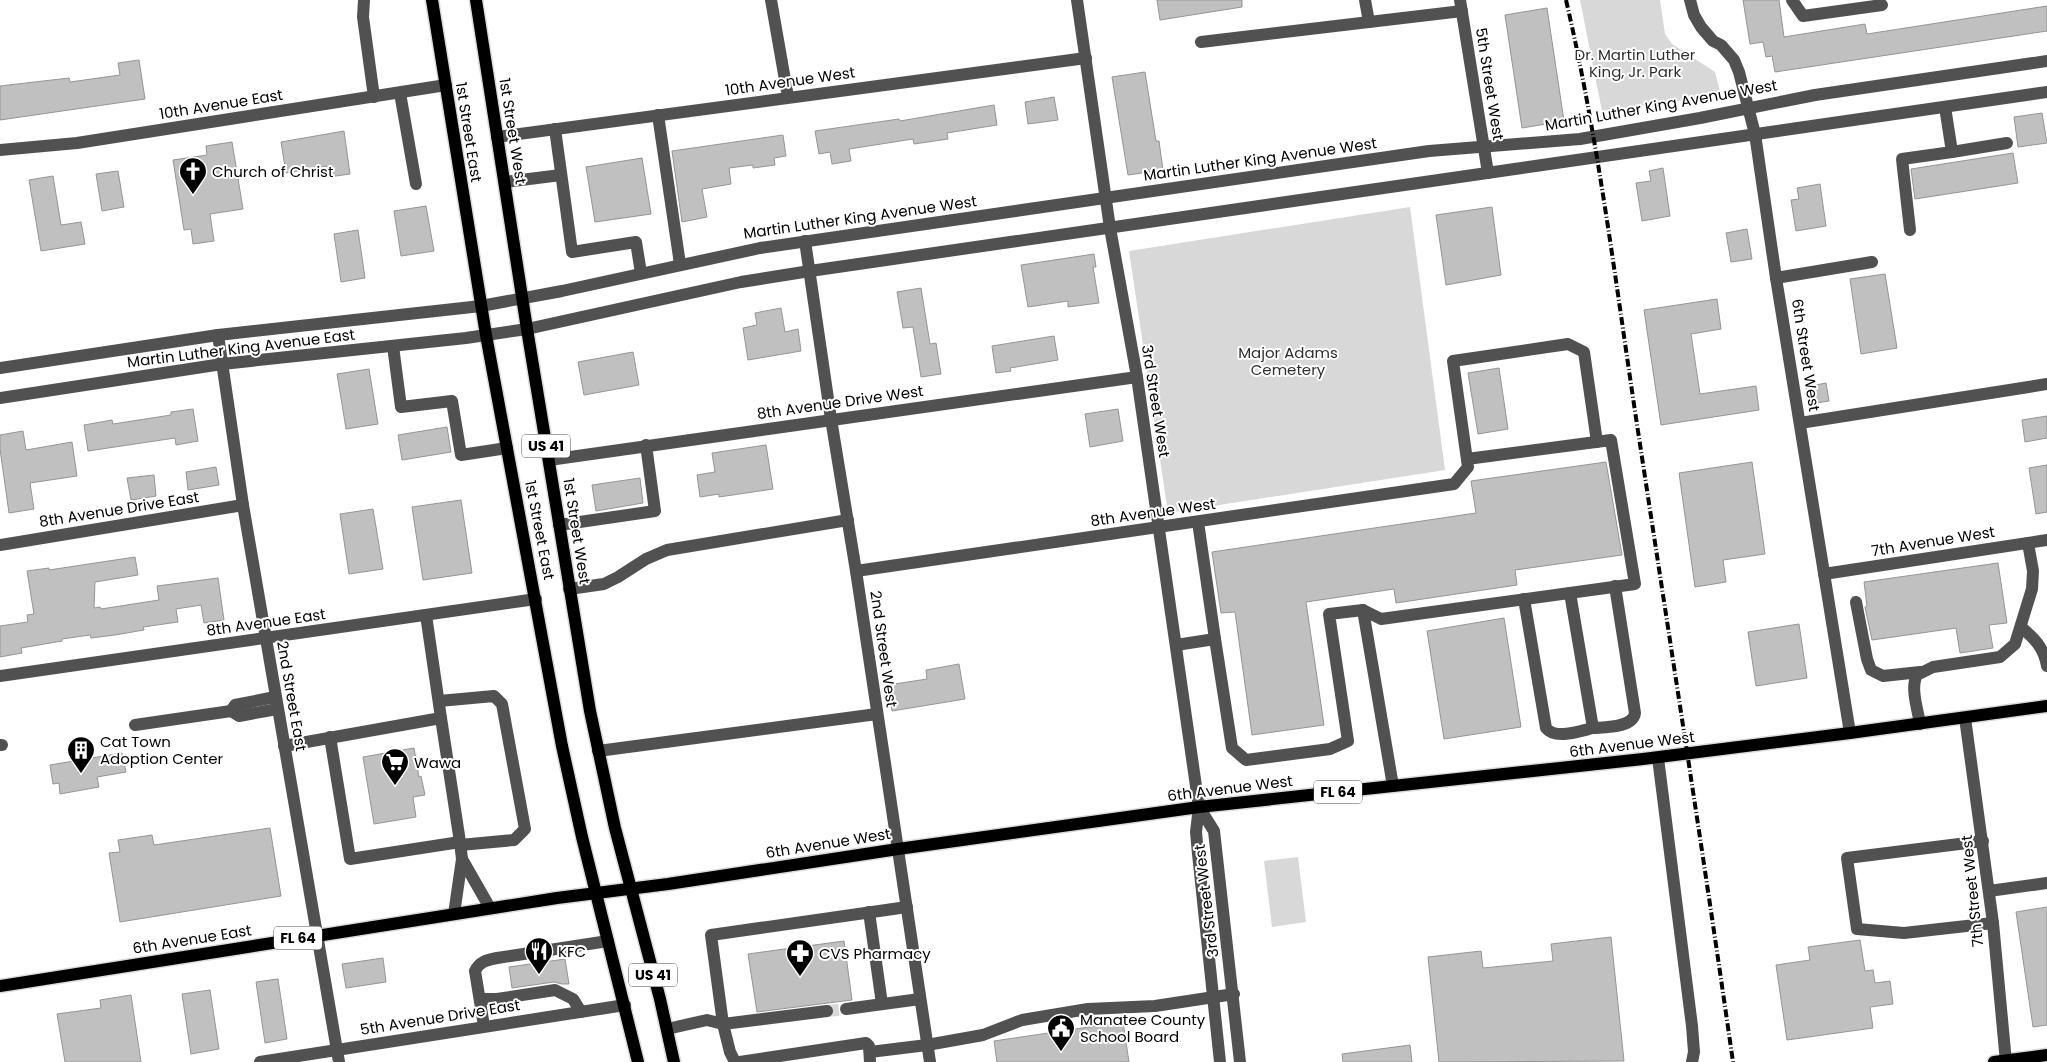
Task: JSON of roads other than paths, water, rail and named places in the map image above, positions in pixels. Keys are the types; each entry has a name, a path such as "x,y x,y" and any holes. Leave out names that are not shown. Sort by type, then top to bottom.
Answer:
{"main road":[{"name":"1st Street East","path":"432,0 486,336 566,764 638,1062"},
{"name":"1st Street West","path":"476,0 548,460 598,751 674,1062"},
{"name":"6th Avenue West","path":"596,892 1199,807 1658,758 1850,734 2047,706"},
{"name":"6th Avenue East","path":"0,986 596,892"},
{"path":"2002,1062 2047,1055"}],"street":[{"path":"364,0 363,17 374,97"},
{"path":"772,0 788,97"},
{"name":"3rd Street West","path":"1077,0 1110,228 1136,377 1159,528 1199,807 1196,832 1220,1062"},
{"path":"1366,0 1369,22"},
{"name":"6th Street West","path":"1690,0 1694,15 1701,27 1713,41 1721,45 1734,60 1740,72 1755,134 1776,278 1850,734"},
{"path":"1792,0 1802,16 1882,5"},
{"path":"1202,42 1369,22 1461,6"},
{"name":"5th Street West","path":"1461,6 1488,173"},
{"name":"10th Avenue West","path":"498,137 1086,58"},
{"name":"Martin Luther King Avenue West","path":"481,306 522,299 752,249 1419,152 1580,139 1835,92 2047,62"},
{"name":"10th Avenue East","path":"0,150 77,143 446,85"},
{"path":"400,92 416,184"},
{"path":"486,336 527,329 741,282 810,271 2047,92"},
{"path":"1945,107 1952,152"},
{"path":"658,115 680,264"},
{"path":"555,129 572,252 636,242 641,273"},
{"path":"1910,230 1902,159 2007,143"},
{"path":"505,182 562,175"},
{"name":"2nd Street West","path":"805,241 930,1062"},
{"path":"1776,278 1872,262"},
{"name":"Martin Luther King Avenue East","path":"0,368 218,335 481,306"},
{"name":"2nd Street East","path":"218,335 243,505 338,1056"},
{"name":"Martin Luther King Avenue East","path":"0,398 222,364 486,336"},
{"path":"1198,522 1232,748 1246,760 1330,749 1348,741 1329,614 1363,610 1381,619 1635,584 1611,440 1597,442 1467,459 1453,361 1568,344 1584,352 1597,442"},
{"path":"393,346 401,407 452,401 461,454 507,448"},
{"name":"8th Avenue Drive West","path":"548,460 1136,377"},
{"path":"1800,423 2047,384"},
{"path":"559,525 655,512 646,445"},
{"name":"8th Avenue West","path":"856,571 1454,484 1468,467 1467,459"},
{"name":"8th Avenue Drive East","path":"0,545 243,505"},
{"path":"570,589 604,584 618,578 646,558 667,550 848,520"},
{"name":"7th Avenue West","path":"1824,574 2047,540"},
{"path":"1856,602 1867,659 1871,670 1884,676 1920,672 1933,667 2000,657 2015,644 2033,581 2028,543"},
{"path":"1524,599 1546,728 1550,733 1557,734 1626,724 1633,720 1635,716 1615,586"},
{"path":"1570,593 1593,728"},
{"name":"8th Avenue East","path":"0,676 536,599"},
{"path":"1363,610 1393,786"},
{"path":"426,615 462,859 454,914"},
{"path":"2021,627 2032,636 2041,648 2047,666"},
{"path":"1176,645 1215,639"},
{"path":"1920,672 1915,680 1920,724"},
{"path":"330,737 350,859 460,843 514,840 525,829 502,704 494,696 439,701"},
{"path":"135,725 231,711 239,716 276,703"},
{"path":"598,751 877,714"},
{"path":"284,746 441,718"},
{"name":"7th Street West","path":"1965,718 1993,923 2002,1062"},
{"path":"1658,758 1692,1026 1694,1052 1692,1062"},
{"name":"3rd Street West","path":"1199,807 1214,831 1234,994 1240,1062"},
{"path":"1983,841 1847,858 1857,929 1904,932 1993,923"},
{"path":"462,859 490,908"},
{"path":"1989,890 2047,883"},
{"path":"735,1062 730,1052 723,1024 711,935 907,906"},
{"path":"869,912 882,1004"},
{"path":"484,1026 475,971 479,964 486,960 608,941"},
{"path":"480,999 497,999 555,990 573,999 581,1012"},
{"path":"740,1062 862,1043 866,1043 869,1046 870,1057 983,1035 1022,1020 1088,1008 1155,1006 1234,994"},
{"path":"846,1009 920,999"},
{"name":"5th Avenue Drive East","path":"260,1062 338,1056 484,1026 625,1005"},
{"path":"667,1029 707,1020 723,1024 827,1012"}],"tunnel":[{"path":"827,1011 846,1009"}],"railway":[{"path":"1566,0 1578,53 1606,215 1733,1062"}],"place":[{"name":"Church of Christ","path":"193,195"},
{"name":"Cat Town Adoption Center","path":"81,774"},
{"name":"Wawa","path":"395,786"},
{"name":"KFC","path":"539,975"},
{"name":"CVS Pharmacy","path":"800,977"},
{"name":"Manatee County School Board","path":"1061,1052"}],"park label":[{"name":"Dr. Martin Luther King, Jr. Park","path":"1635,62"},
{"name":"Major Adams Cemetery","path":"1288,360"}]}
